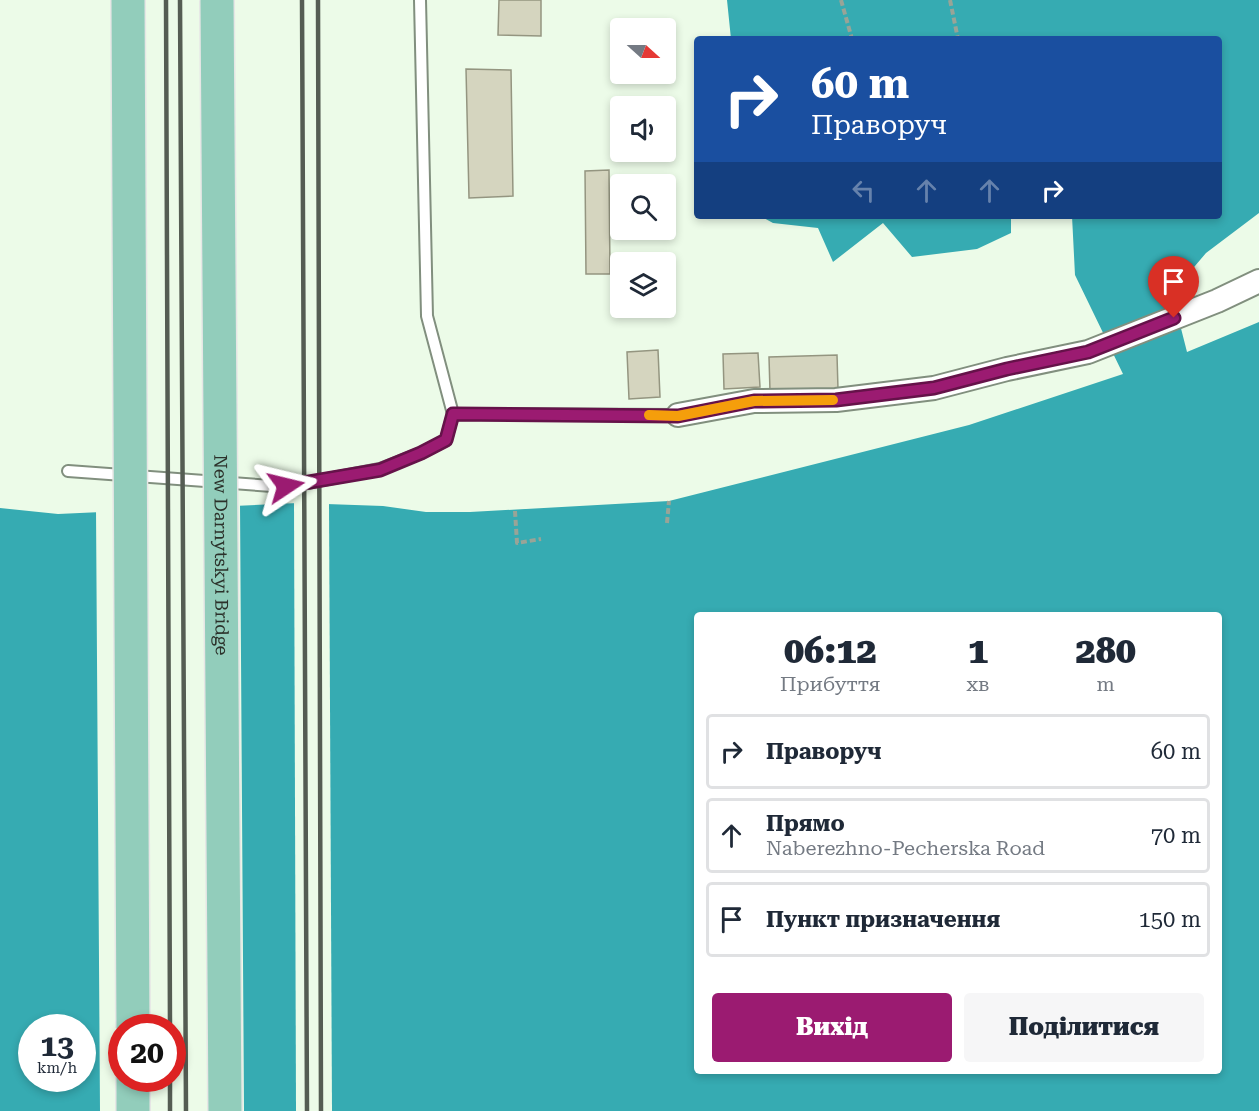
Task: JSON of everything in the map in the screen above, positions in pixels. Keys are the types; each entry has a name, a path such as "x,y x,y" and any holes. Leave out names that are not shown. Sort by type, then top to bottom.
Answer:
{"main road":[{"path":"128,0 132,1014"},
{"name":"New Darnytskyi Bridge","path":"217,0 225,1111"},
{"path":"133,1092 133,1111"}],"street":[{"path":"678,416 754,401 836,400 934,388 1007,369 1088,352 1259,281"}],"lane":[{"path":"68,471 286,486 380,470 446,440 453,414 427,316 420,0"},
{"path":"453,414 678,416"}],"path":[{"path":"841,0 851,36"},
{"path":"950,0 957,36"},
{"path":"667,523 669,501"},
{"path":"514,511 517,543 541,539"}],"water":[{"path":"727,0 1259,0 1259,213 1206,253 1172,293 1187,352 1259,322 1259,1111 0,1111 0,508 58,514 298,503 383,506 426,512 470,512 669,501 969,425 1123,374 1075,275 1072,219 1222,219 1222,36 731,36"},
{"path":"766,219 1011,219 1011,233 977,249 912,257 883,223 833,262 818,228 773,223"}],"pier":[{"path":"294,501 329,501 332,1111 296,1111"},
{"path":"240,503 244,1111 100,1111 96,509"}],"building":[{"path":"499,0 541,0 541,36 498,35"},
{"path":"466,69 511,70 513,196 469,198"},
{"path":"609,170 610,274 586,274 585,171"},
{"path":"658,350 660,397 629,399 627,352"},
{"path":"758,353 760,387 724,389 723,354"},
{"path":"837,355 838,389 770,391 769,357"}],"railway":[{"path":"166,0 170,1014"},
{"path":"180,0 186,1111"},
{"path":"302,0 307,1111"},
{"path":"318,0 321,1111"},
{"path":"170,1092 170,1111"}],"slow traffic":[{"path":"649,415 678,416 754,401 833,400"}],"route":[{"path":"286,486 380,470 421,453 446,440 453,414 678,416 754,401 836,400 934,388 1007,369 1088,352 1174,318"}]}
